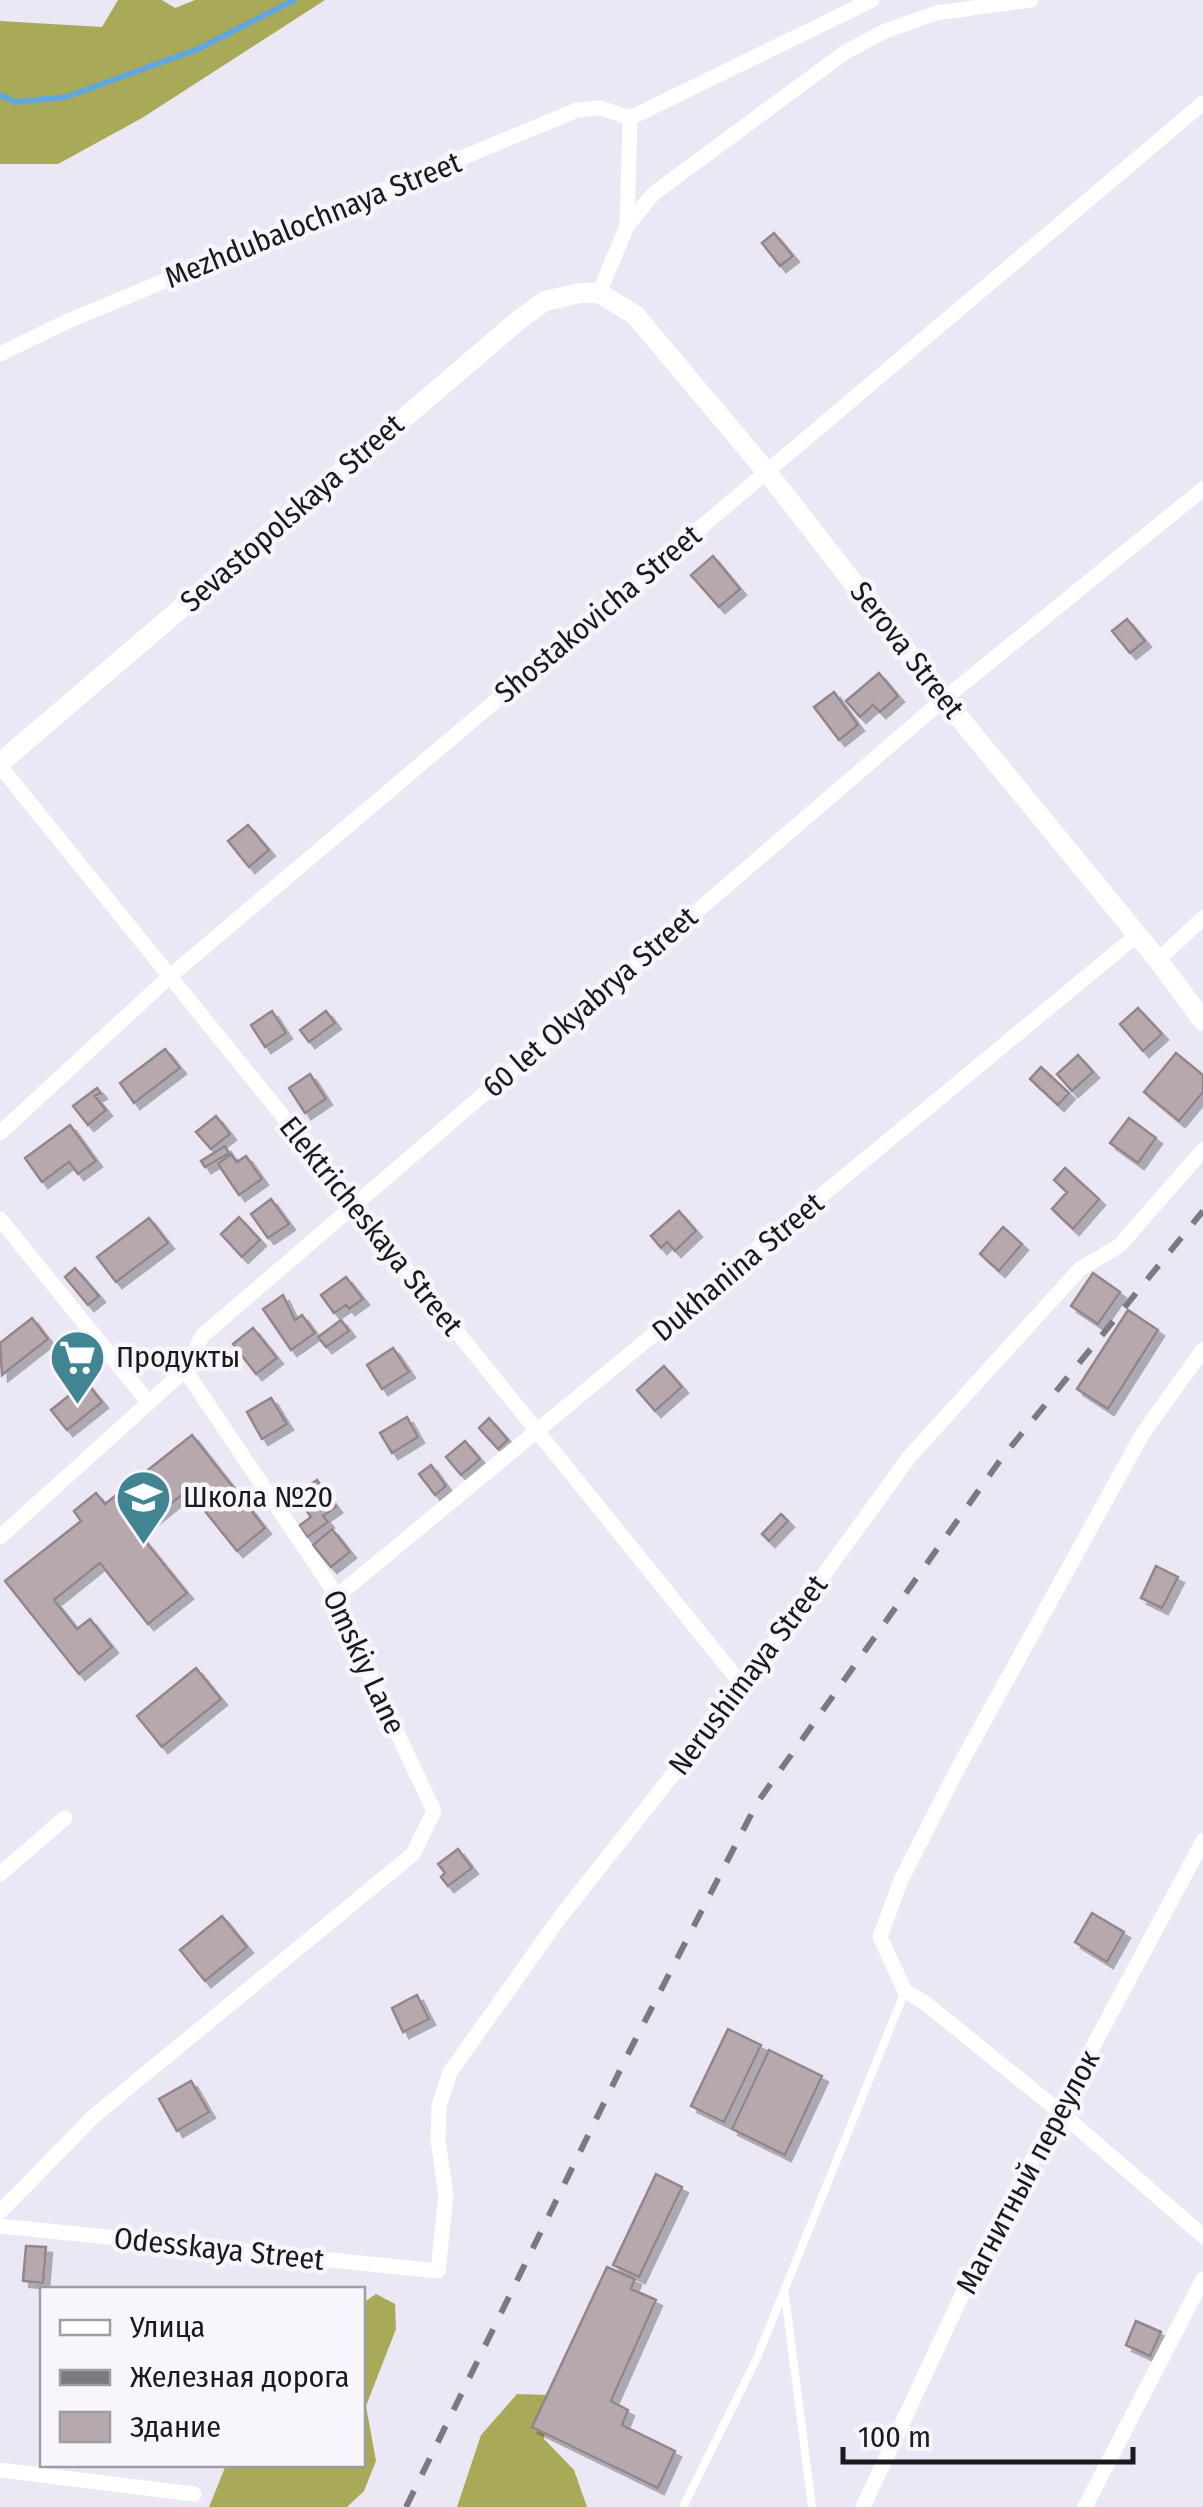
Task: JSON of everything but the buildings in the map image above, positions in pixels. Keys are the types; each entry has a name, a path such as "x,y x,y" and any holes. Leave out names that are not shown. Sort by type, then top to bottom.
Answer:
{"street":[{"path":"627,226 630,118 872,0"},
{"path":"599,294 627,226 653,194 844,53 883,32 936,13 1031,0"},
{"name":"Shostakovicha Street","path":"0,1133 169,978 1203,103"},
{"name":"Mezhdubalochnaya Street","path":"0,354 68,321 577,110 601,108 630,118"},
{"name":"Serova Street","path":"599,294 623,305 651,331 1203,1020"},
{"name":"Sevastopolskaya Street","path":"0,764 520,319 561,296 599,294"},
{"name":"60 let Okyabrya Street","path":"0,1537 184,1370 202,1336 944,699 1203,489"},
{"name":"Elektricheskaya Street","path":"0,764 744,1686"},
{"path":"1158,960 1203,918"},
{"name":"Dukhanina Street","path":"338,1596 1137,935"},
{"name":"Nerushimaya Street","path":"438,2271 446,2195 438,2140 439,2106 450,2072 561,1916 744,1686 910,1456 1080,1269 1119,1246 1203,1150"},
{"path":"0,1219 148,1403"},
{"path":"1203,1350 1144,1433 956,1772 900,1880 880,1936 905,1991 924,2002 1060,2112 1203,2236"},
{"name":"Omskiy Lane","path":"0,2212 94,2116 414,1854 434,1811 366,1667 338,1596 184,1370"},
{"path":"0,1874 65,1818"},
{"name":"Магнитный переулок","path":"863,2507 977,2263 1203,1842"},
{"name":"Odesskaya Street","path":"0,2226 438,2271"},
{"path":"1085,2507 1203,2279"},
{"path":"0,2470 194,2494"}],"lane":[{"path":"683,2507 757,2358 905,1991"},
{"path":"784,2290 812,2507"}],"shaded area":[{"path":"118,0 162,0 175,8 195,0 325,0 142,118 58,164 0,164 0,21 102,27"},
{"path":"376,2294 395,2304 396,2329 366,2406 376,2461 364,2491 347,2507 209,2507 225,2467 365,2467 365,2302"},
{"path":"517,2394 547,2395 544,2439 574,2470 587,2507 457,2507 481,2435"}],"waterway":[{"path":"0,95 15,102 66,97 198,49 294,0"}],"railway":[{"path":"406,2507 627,2056 757,1803 1001,1459 1203,1211"}],"place":[{"name":"Продукты","path":"77,1406"},
{"name":"Школа №20","path":"144,1546"}]}
